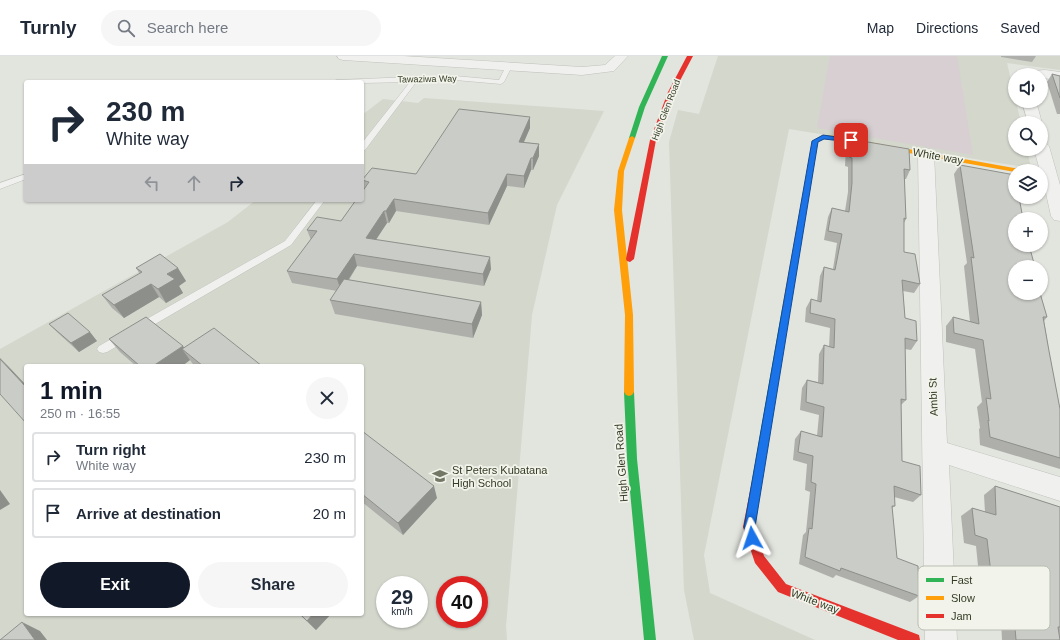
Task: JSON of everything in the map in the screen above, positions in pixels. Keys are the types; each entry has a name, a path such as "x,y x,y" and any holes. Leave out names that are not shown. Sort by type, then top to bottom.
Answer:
{"main road":[{"name":"High Glen Road","path":"650,640 632,459 629,392 629,315 618,210 622,170 642,107 665,56"},
{"name":"High Glen Road","path":"625,283 653,140 671,92 690,56"},
{"name":"White way","path":"914,640 782,588 759,559 749,527 815,141 823,137 836,138 1008,169"}],"street":[{"path":"343,56 382,57 508,68 595,71 609,68 622,56"},
{"path":"529,69 534,56"},
{"path":"1048,74 1060,76"},
{"name":"Ambi St","path":"926,154 939,566"},
{"path":"1048,184 1060,216"},
{"path":"935,450 1060,489"},
{"name":"Ambi St","path":"941,630 941,640"}],"lane":[{"name":"Tawaziwa Way","path":"364,81 455,78 501,82 508,68"},
{"path":"364,145 416,78"},
{"path":"0,186 24,177"},
{"path":"103,349 288,243 320,202"}],"shaded area":[{"path":"718,56 1060,56 1060,70 1007,63 1008,108 1018,108 1019,116 1008,116 1008,156 1028,156 1030,164 1008,164 789,129 704,555 710,593 815,640 694,640 684,590 669,142 678,110 699,114"},
{"path":"830,56 957,56 973,155 817,128"},
{"name":"St Peters Kubatana High School","path":"424,98 604,111 557,205 532,315 506,626 507,640 0,640 0,349 228,222 253,202 364,202 364,113 383,99 418,103"}],"building":[{"path":"1052,74 1060,76 1060,98"},
{"path":"459,109 530,117 519,142 539,144 533,158 531,158 524,176 507,174 488,213 394,199 366,238 490,257 483,274 354,254 337,279 287,271 317,231 307,230 317,217 341,221 355,202 364,202 364,189 369,182 364,181 364,178 372,168 416,174"},
{"path":"850,139 909,149 910,170 904,169 906,219 904,218 904,252 915,254 920,284 902,280 905,318 916,321 917,341 905,338 906,400 901,399 902,461 920,466 921,495 894,486 895,506 892,506 897,558 918,566 918,596 841,568 840,571 805,557 809,528 812,529 816,484 811,482 813,456 798,452 801,431 822,437 824,407 806,402 807,380 823,384 824,345 834,348 835,319 810,313 811,299 821,302 824,267 835,270 842,234 828,231 832,208 849,212 852,183 852,158 849,157"},
{"path":"960,165 1008,174 1008,204 1020,204 1022,212 1008,212 1008,252 1031,252 1033,260 1008,260 1008,300 1042,300 1047,317 1043,317 1060,409 1060,458 990,437 986,398 991,399 983,340 954,333 953,317 979,324 971,257 974,258"},
{"path":"160,254 178,268 167,274 175,279 158,289 151,284 114,305 102,295 142,272 136,268"},
{"path":"344,279 481,302 472,324 330,300"},
{"path":"68,313 90,332 71,343 49,324"},
{"path":"146,317 183,346 156,364 138,364 109,339"},
{"path":"214,328 259,364 201,364 182,349"},
{"path":"0,359 24,385 24,421 0,394"},
{"path":"364,433 434,486 398,523 364,496"},
{"path":"995,486 1060,507 1060,627 1058,627 1060,640 1016,640 1015,630 1050,630 1050,566 990,566 987,539 975,535 972,508 996,515"},
{"path":"302,616 311,616 307,621"},
{"path":"22,622 35,640 0,640"}],"traffic: fast":[{"path":"632,138 642,107 665,56"},
{"path":"756,486 786,309"},
{"path":"629,392 632,459 650,640"}],"traffic: slow":[{"path":"786,309 815,141 823,137 836,138 1008,169"},
{"path":"629,392 629,315 618,210 621,171 632,138"}],"traffic: jam":[{"path":"630,259 653,140 671,92 690,56"},
{"path":"756,486 749,527 759,559 782,588 914,640"}],"place":[{"name":"St Peters Kubatana High School","path":"440,476"}],"route":[{"path":"752,538 749,527 815,141 818,138 823,137 851,140"}]}
